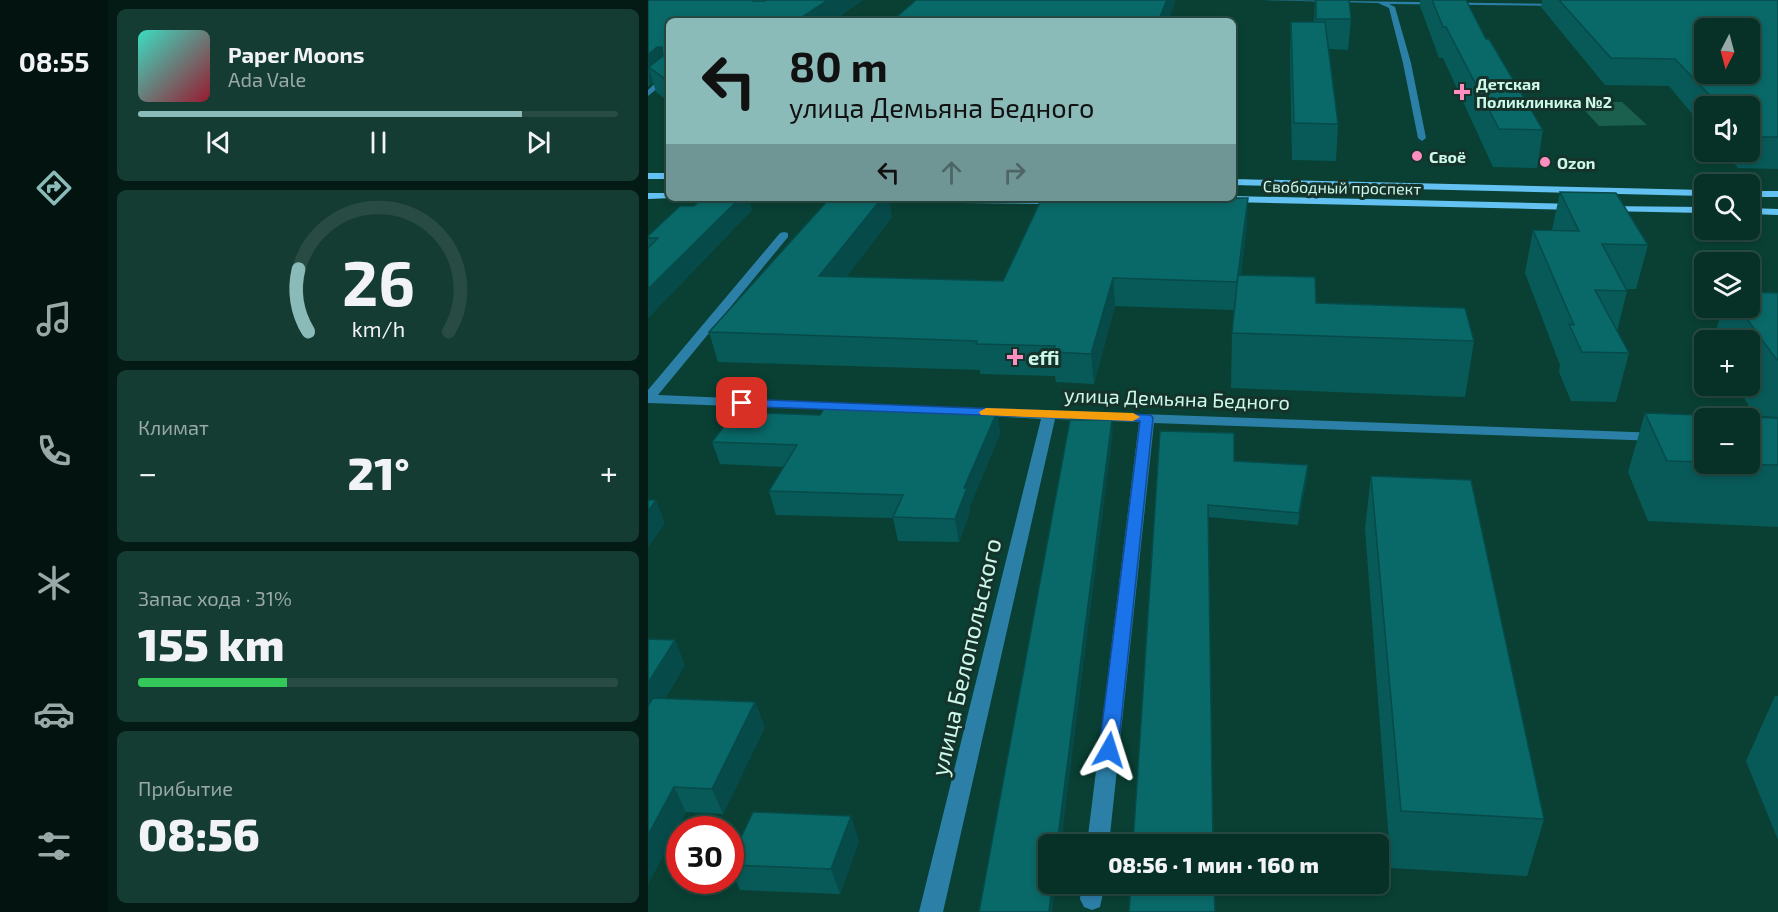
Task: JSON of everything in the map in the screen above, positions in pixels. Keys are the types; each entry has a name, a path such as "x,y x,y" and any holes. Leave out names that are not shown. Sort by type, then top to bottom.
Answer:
{"main road":[{"path":"648,176 666,176"},
{"name":"Свободный проспект","path":"1236,182 1694,193"},
{"path":"1760,194 1778,194"},
{"path":"648,196 666,196"},
{"name":"Свободный проспект","path":"1236,199 1586,207"},
{"path":"1598,208 1694,210"},
{"path":"1760,212 1776,214"}],"street":[{"path":"1266,0 1574,4"},
{"path":"1379,1 1392,7 1407,63 1422,138"},
{"path":"648,94 666,78"},
{"path":"648,399 784,235"},
{"path":"648,399 860,407"},
{"name":"улица Демьяна Бедного","path":"966,411 1668,437"},
{"name":"улица Белопольского","path":"931,912 1049,414"},
{"path":"1099,834 1147,418"}],"green space":[{"path":"1577,102 1622,102 1647,125 1599,126"}],"building":[{"path":"648,0 828,0 801,18 666,18 666,80 649,67 663,56 662,47 657,47 648,55"},
{"path":"916,0 1167,0 1159,18 895,18"},
{"path":"1316,0 1349,0 1351,19 1316,19"},
{"path":"1432,0 1466,0 1486,39 1489,39 1543,130 1499,129 1446,27 1443,27"},
{"path":"1559,0 1778,0 1778,137 1760,137 1760,96 1710,96 1699,84 1760,84 1760,18 1694,18 1694,79 1675,59 1611,58"},
{"path":"1291,22 1325,22 1338,124 1294,123"},
{"path":"1560,192 1616,193 1648,245 1602,244 1627,291 1595,290 1629,353 1582,352 1569,324 1574,325 1533,230 1579,231"},
{"path":"1236,198 1248,198 1237,282 1113,278 1091,354 1053,352 1055,346 976,344 977,341 709,332 827,201 880,201 819,276 1003,281 1041,201 1236,201"},
{"path":"699,201 737,201 648,289 648,248 658,238 648,238 648,236 680,206 694,206"},
{"path":"1238,275 1315,277 1316,303 1465,308 1474,341 1232,333"},
{"path":"1760,292 1778,293 1778,360 1760,337 1760,330 1755,330 1746,318 1760,318"},
{"path":"827,404 997,412 964,488 967,488 955,519 893,517 903,495 769,491 797,445 712,442 735,412 820,415"},
{"path":"1645,413 1694,415 1694,462 1667,461"},
{"path":"1760,417 1778,418 1778,465 1760,465"},
{"path":"1070,420 1112,420 1058,834 1038,834 1038,894 1051,894 1049,912 979,912"},
{"path":"1160,431 1234,433 1234,461 1308,465 1299,513 1208,505 1213,834 1134,834"},
{"path":"1371,476 1471,480 1544,819 1401,811"},
{"path":"648,500 656,500 648,511"},
{"path":"648,639 675,640 648,683"},
{"path":"653,698 755,702 712,789 674,787 648,835 648,706"},
{"path":"753,812 851,816 831,869 744,866 744,831"},
{"path":"1130,894 1214,894 1215,912 1129,912"}],"slow traffic":[{"path":"986,412 1133,417"}],"place":[{"name":"Детская Поликлиника №2","path":"1462,92"},
{"name":"Своё","path":"1417,156"},
{"name":"Ozon","path":"1545,162"},
{"name":"effi","path":"1015,357"}],"route":[{"path":"742,403 1147,418 1109,750"}]}
